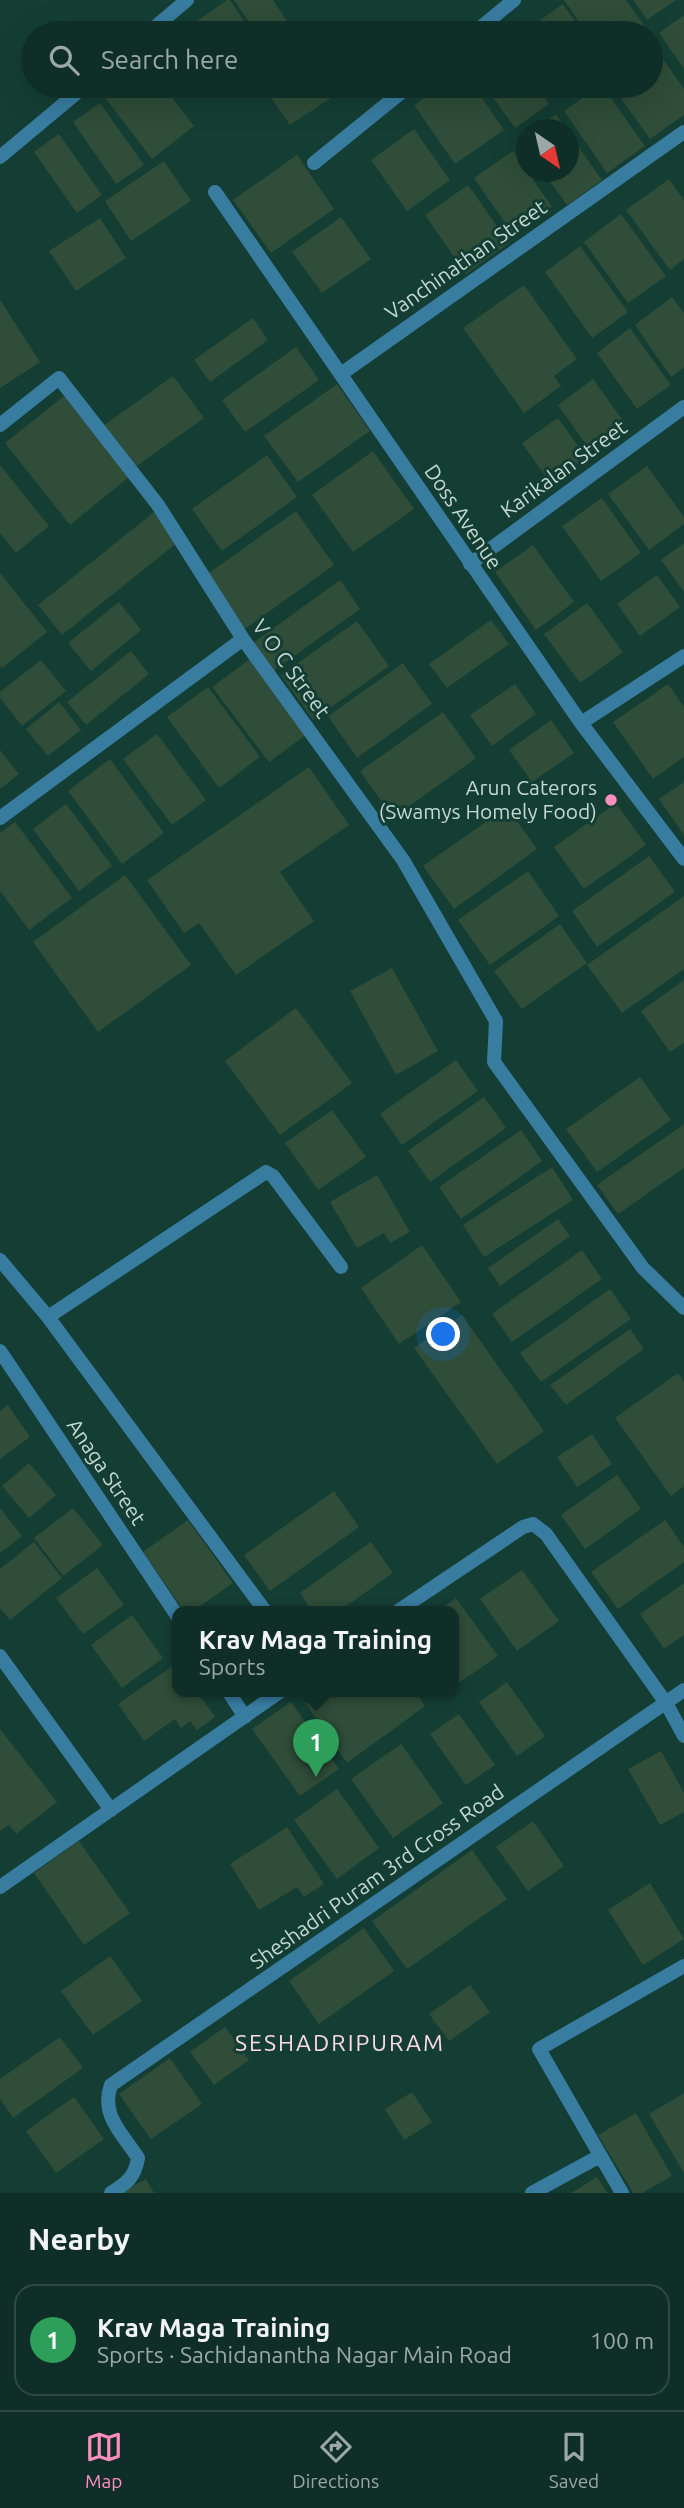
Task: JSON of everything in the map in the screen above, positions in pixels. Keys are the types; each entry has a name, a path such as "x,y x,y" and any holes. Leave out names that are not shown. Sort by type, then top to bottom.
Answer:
{"street":[{"path":"162,21 187,0"},
{"path":"489,21 514,0"},
{"path":"0,157 71,98"},
{"path":"314,163 394,98"},
{"name":"Vanchinathan Street","path":"341,374 684,132"},
{"name":"Doss Avenue","path":"215,192 580,723 684,859"},
{"name":"V O C Street","path":"0,425 60,378 158,505 243,639 403,860 496,1021 494,1062 643,1268 684,1308"},
{"name":"Karikalan Street","path":"470,564 684,407"},
{"path":"0,818 243,639"},
{"path":"580,723 684,656"},
{"path":"48,1317 266,1172 273,1176 341,1267"},
{"path":"3,1269 48,1317 261,1606"},
{"name":"Anaga Street","path":"0,1351 172,1608"},
{"path":"405,1606 523,1527 533,1524 546,1534 666,1703 684,1736"},
{"path":"0,1656 111,1810"},
{"name":"Sheshadri Puram 3rd Cross Road","path":"111,2193 130,2181 136,2171 138,2158 108,2114 105,2101 111,2085 684,1690"},
{"path":"232,1697 245,1717"},
{"path":"0,1887 273,1697"},
{"path":"622,2193 539,2049 684,1966"},
{"path":"532,2193 600,2156"}],"building":[{"path":"230,0 244,21 197,21"},
{"path":"234,0 273,0 287,21 248,21"},
{"path":"564,0 626,0 641,21 579,21"},
{"path":"633,0 676,0 647,20"},
{"path":"563,4 575,21 539,21"},
{"path":"684,15 684,69 663,39 663,30"},
{"path":"663,59 684,89 684,115 650,139 621,98 663,98"},
{"path":"172,98 194,126 152,159 106,99"},
{"path":"271,98 331,98 290,125"},
{"path":"424,98 482,98 504,130 455,164 414,105"},
{"path":"494,98 545,98 549,104 528,119 516,119 516,127"},
{"path":"582,98 611,98 645,146 607,173 579,133 579,119 570,119 564,111"},
{"path":"100,103 144,165 116,184 73,122"},
{"path":"414,129 450,180 407,211 371,160"},
{"path":"59,134 102,195 77,213 34,152"},
{"path":"579,148 602,180 567,205 550,182 579,182"},
{"path":"513,151 516,155 516,182 535,182 552,207 513,234 474,178"},
{"path":"297,155 334,209 271,253 233,200"},
{"path":"164,161 191,201 131,241 105,201"},
{"path":"669,179 684,200 684,259 670,270 626,210"},
{"path":"468,185 509,243 466,274 425,215"},
{"path":"621,214 666,276 628,303 584,242"},
{"path":"341,217 371,259 322,293 292,252"},
{"path":"100,218 126,258 76,291 49,251"},
{"path":"580,246 628,312 592,338 545,272"},
{"path":"524,285 577,359 554,376 561,386 524,413 463,328"},
{"path":"672,297 684,313 684,367 671,377 635,325"},
{"path":"0,300 40,362 0,388"},
{"path":"253,318 268,340 210,382 194,360"},
{"path":"630,328 671,385 637,409 597,353"},
{"path":"296,347 319,380 245,432 222,400"},
{"path":"173,376 204,418 134,468 103,426"},
{"path":"593,379 624,422 588,447 558,405"},
{"path":"337,384 370,431 298,482 264,436"},
{"path":"64,396 129,477 70,525 5,443"},
{"path":"558,418 586,457 550,483 522,443"},
{"path":"373,451 414,509 353,552 312,495"},
{"path":"267,455 297,497 222,551 192,509"},
{"path":"0,465 49,526 16,553 0,533"},
{"path":"647,466 684,517 684,524 649,550 608,494"},
{"path":"602,498 641,553 601,581 562,526"},
{"path":"296,511 334,565 245,629 206,575"},
{"path":"154,512 178,542 62,635 38,605"},
{"path":"684,543 684,592 661,560"},
{"path":"533,545 574,602 536,630 495,572"},
{"path":"0,573 47,632 2,668 0,666"},
{"path":"657,575 680,607 640,636 617,604"},
{"path":"340,580 360,609 273,671 253,643"},
{"path":"119,602 141,630 91,671 68,643"},
{"path":"587,603 623,652 580,683 544,634"},
{"path":"491,620 509,644 447,688 429,664"},
{"path":"357,621 389,666 313,720 281,675"},
{"path":"131,651 149,674 86,725 67,702"},
{"path":"250,659 306,735 269,762 212,687"},
{"path":"41,660 66,691 22,726 0,698 0,692"},
{"path":"403,663 432,704 357,758 328,716"},
{"path":"515,684 536,714 492,746 470,715"},
{"path":"668,684 684,707 684,757 653,779 613,722"},
{"path":"208,687 260,757 219,788 167,717"},
{"path":"59,702 81,730 48,756 26,729"},
{"path":"443,712 476,758 393,818 360,771"},
{"path":"551,720 574,753 532,782 509,750"},
{"path":"157,734 206,800 172,825 123,759"},
{"path":"0,750 19,774 0,789"},
{"path":"110,759 164,833 122,864 68,791"},
{"path":"309,767 349,825 280,872 314,921 236,975 199,923 184,933 147,880"},
{"path":"684,782 684,835 659,799"},
{"path":"616,803 646,845 584,889 554,847"},
{"path":"66,804 112,866 79,891 33,829"},
{"path":"507,807 537,849 454,909 423,866"},
{"path":"15,822 72,898 29,930 0,891 0,833"},
{"path":"649,856 675,892 597,947 572,911"},
{"path":"528,871 559,916 490,965 458,920"},
{"path":"125,875 191,965 98,1032 33,942"},
{"path":"684,896 684,969 622,1013 587,965"},
{"path":"560,924 587,963 522,1009 494,971"},
{"path":"392,968 438,1051 396,1075 350,991"},
{"path":"684,980 684,1043 670,1052 641,1011"},
{"path":"296,1008 352,1083 280,1135 225,1061"},
{"path":"456,1060 478,1091 402,1145 380,1114"},
{"path":"640,1077 671,1120 597,1172 566,1129"},
{"path":"484,1097 506,1128 430,1182 408,1151"},
{"path":"332,1110 366,1157 318,1190 285,1143"},
{"path":"684,1124 684,1168 618,1214 597,1185"},
{"path":"521,1130 542,1161 461,1219 439,1187"},
{"path":"552,1167 573,1200 484,1257 463,1225"},
{"path":"377,1175 410,1232 390,1243 384,1233 357,1248 330,1202"},
{"path":"558,1219 570,1236 500,1286 488,1268"},
{"path":"422,1245 461,1302 399,1344 361,1288"},
{"path":"582,1250 602,1279 512,1342 492,1314"},
{"path":"610,1289 631,1319 541,1382 520,1353"},
{"path":"462,1315 544,1431 497,1464 414,1348"},
{"path":"630,1329 644,1349 566,1405 550,1385"},
{"path":"678,1373 684,1382 684,1486 671,1496 615,1418"},
{"path":"8,1405 30,1437 0,1459 0,1411"},
{"path":"592,1434 612,1464 577,1487 557,1457"},
{"path":"29,1463 56,1495 29,1518 2,1486"},
{"path":"617,1475 641,1509 585,1549 561,1515"},
{"path":"334,1491 359,1527 270,1591 244,1555"},
{"path":"0,1508 22,1536 0,1553"},
{"path":"73,1508 103,1545 63,1576 34,1538"},
{"path":"188,1520 233,1583 200,1606 181,1606 143,1552"},
{"path":"665,1520 684,1547 684,1562 618,1609 591,1572"},
{"path":"34,1542 62,1578 10,1620 0,1608 0,1569"},
{"path":"371,1542 393,1573 346,1606 309,1606 300,1593"},
{"path":"97,1568 124,1605 83,1634 56,1598"},
{"path":"522,1570 559,1621 517,1651 480,1599"},
{"path":"684,1583 684,1635 664,1649 640,1614"},
{"path":"456,1598 498,1656 459,1683 459,1606 445,1606"},
{"path":"132,1615 163,1658 122,1688 91,1645"},
{"path":"172,1666 172,1697 201,1697 215,1717 197,1730 190,1721 181,1728 175,1719 144,1741 118,1704"},
{"path":"507,1682 545,1736 517,1756 479,1702"},
{"path":"313,1697 419,1697 425,1706 347,1763 305,1703"},
{"path":"291,1702 339,1769 300,1796 252,1729"},
{"path":"459,1714 495,1765 466,1785 430,1734"},
{"path":"0,1729 57,1802 16,1834 9,1825 0,1831"},
{"path":"401,1744 443,1803 393,1838 351,1779"},
{"path":"661,1751 684,1793 684,1812 660,1825 628,1769"},
{"path":"337,1789 379,1848 337,1879 294,1820"},
{"path":"533,1821 564,1866 528,1891 496,1847"},
{"path":"287,1827 324,1884 304,1897 297,1887 259,1910 230,1864"},
{"path":"79,1841 130,1913 84,1945 34,1873"},
{"path":"472,1850 507,1899 407,1969 372,1921"},
{"path":"650,1883 684,1939 643,1965 608,1910"},
{"path":"364,1928 394,1971 319,2024 289,1981"},
{"path":"110,1956 142,2001 93,2035 61,1991"},
{"path":"470,1985 490,2012 449,2041 429,2014"},
{"path":"225,2027 249,2060 214,2085 190,2052"},
{"path":"60,2037 83,2068 13,2118 0,2099 0,2079"},
{"path":"170,2058 202,2104 151,2139 119,2094"},
{"path":"412,2092 432,2122 404,2140 385,2109"},
{"path":"684,2093 684,2173 649,2114"},
{"path":"74,2097 104,2139 56,2173 26,2131"},
{"path":"636,2113 672,2176 642,2193 633,2193 598,2135"},
{"path":"597,2177 607,2193 571,2193"},
{"path":"146,2179 154,2193 120,2193"}],"place":[{"name":"Arun Caterors (Swamys Homely Food)","path":"611,800"},
{"name":"Krav Maga Training","path":"316,1777"}],"district":[{"name":"SESHADRIPURAM","path":"340,2043"}]}
